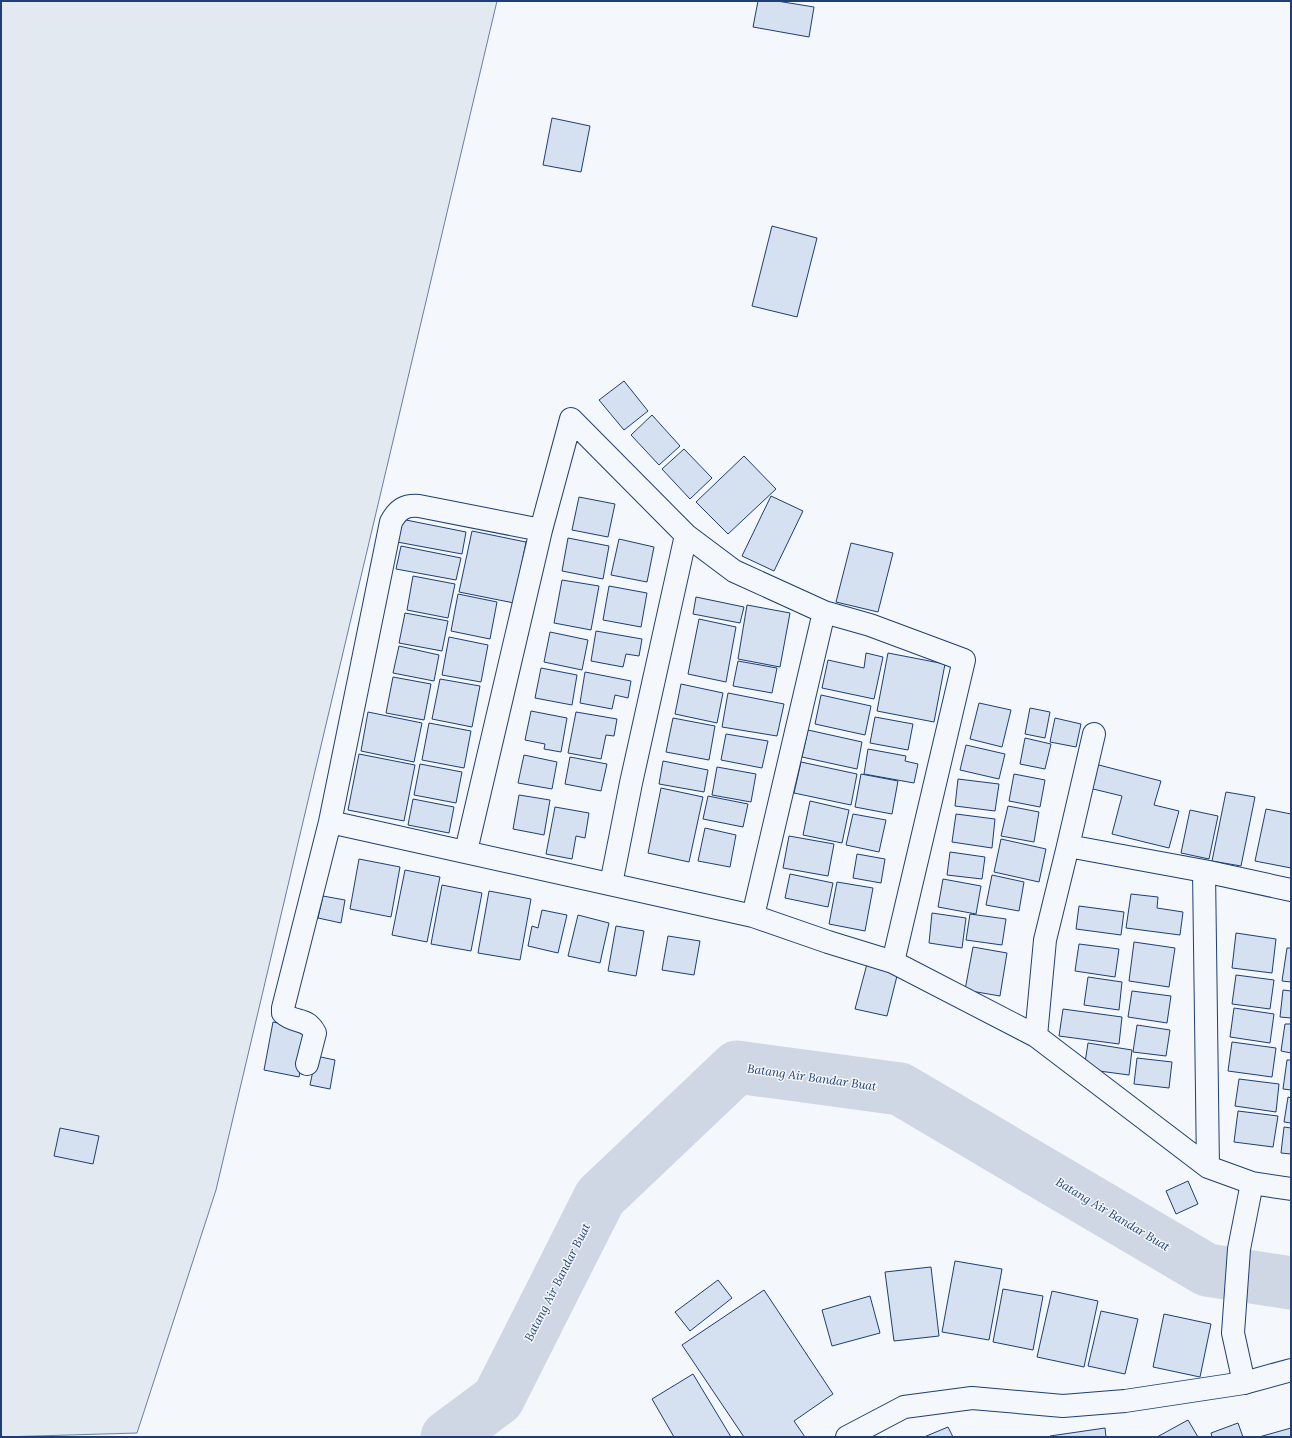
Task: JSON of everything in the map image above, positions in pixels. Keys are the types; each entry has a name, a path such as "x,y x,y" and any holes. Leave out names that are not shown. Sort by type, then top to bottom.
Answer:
{"street":[{"path":"466,851 541,530 571,419 686,535 734,572 824,612 870,625 964,660 893,962"},
{"path":"307,1064 315,1033 312,1027 306,1022 289,1019 283,1013 283,1008 330,822 391,522 396,513 402,508 409,506 420,506 541,530"},
{"path":"611,884 631,783 686,535"},
{"path":"753,916 824,612"},
{"path":"1036,1036 1045,940 1094,734"},
{"path":"330,822 753,916 828,942 893,962 1036,1036 1208,1167 1252,1183 1291,1189"},
{"path":"1068,846 1204,871 1291,890"},
{"path":"1204,871 1208,1167"},
{"path":"1244,1383 1233,1333 1239,1249 1252,1183"},
{"path":"846,1437 904,1407 972,1398 1064,1406 1125,1401 1244,1383 1291,1370"}],"shaded area":[{"path":"1,1 497,1 216,1190 137,1433 1,1437"}],"building":[{"path":"758,1 777,1 814,7 809,37 753,27"},
{"path":"552,118 590,126 581,172 543,165"},
{"path":"772,226 817,238 797,317 752,306"},
{"path":"624,381 648,411 624,430 599,400"},
{"path":"652,415 680,446 659,465 631,435"},
{"path":"684,449 712,478 690,499 662,469"},
{"path":"744,456 776,489 728,534 696,502"},
{"path":"771,496 803,511 774,571 742,556"},
{"path":"579,497 615,504 608,537 572,530"},
{"path":"401,519 466,532 462,554 397,542"},
{"path":"472,531 526,542 514,603 459,592"},
{"path":"568,538 609,546 603,579 562,571"},
{"path":"619,539 654,547 647,582 611,575"},
{"path":"851,543 893,553 878,612 836,602"},
{"path":"401,546 461,558 456,580 396,569"},
{"path":"413,576 455,584 448,618 407,610"},
{"path":"562,580 599,586 591,630 554,623"},
{"path":"609,586 647,593 641,627 603,620"},
{"path":"458,594 497,602 490,639 451,631"},
{"path":"696,597 744,607 740,623 693,614"},
{"path":"747,605 790,613 780,667 738,659"},
{"path":"405,613 448,621 442,651 399,643"},
{"path":"699,619 736,627 726,682 688,674"},
{"path":"596,631 642,639 639,656 626,654 623,667 591,661"},
{"path":"550,632 588,640 582,670 544,662"},
{"path":"449,637 488,645 481,682 442,675"},
{"path":"399,646 439,655 434,681 393,673"},
{"path":"866,653 883,657 874,699 822,688 828,660 864,668"},
{"path":"888,653 945,664 934,722 877,711"},
{"path":"738,661 777,668 772,693 733,686"},
{"path":"541,668 577,675 572,705 535,698"},
{"path":"585,672 631,681 628,698 615,695 612,709 580,703"},
{"path":"393,677 431,684 424,720 386,713"},
{"path":"440,679 480,686 472,727 432,719"},
{"path":"681,684 723,693 717,723 675,714"},
{"path":"728,693 784,704 777,736 722,727"},
{"path":"821,695 871,706 865,735 815,724"},
{"path":"979,703 1011,710 1002,747 970,739"},
{"path":"1030,708 1050,712 1045,738 1025,734"},
{"path":"531,711 567,718 561,752 544,749 545,744 525,740"},
{"path":"368,712 422,723 414,762 361,751"},
{"path":"576,712 617,719 614,736 606,735 601,759 568,753"},
{"path":"875,717 913,724 908,750 870,743"},
{"path":"673,718 715,726 709,760 666,752"},
{"path":"1055,718 1081,724 1076,747 1050,742"},
{"path":"429,723 471,731 464,768 422,760"},
{"path":"808,730 862,742 857,769 802,757"},
{"path":"726,734 768,741 762,768 721,760"},
{"path":"1025,738 1051,744 1045,769 1020,764"},
{"path":"966,745 1005,754 999,779 960,770"},
{"path":"868,749 906,756 905,761 918,764 914,783 864,774"},
{"path":"359,754 415,765 404,821 348,810"},
{"path":"524,755 557,762 552,789 518,783"},
{"path":"570,757 607,764 601,791 565,784"},
{"path":"663,761 708,770 704,792 659,784"},
{"path":"801,762 857,774 851,805 794,793"},
{"path":"420,764 462,772 456,803 414,795"},
{"path":"1095,764 1161,781 1154,805 1179,811 1169,848 1112,834 1122,796 1089,788"},
{"path":"717,767 756,774 751,802 712,795"},
{"path":"861,774 898,781 892,814 855,807"},
{"path":"1014,774 1045,780 1040,807 1009,801"},
{"path":"958,779 999,784 995,811 955,806"},
{"path":"661,788 703,797 689,862 648,853"},
{"path":"1226,792 1255,797 1241,866 1212,861"},
{"path":"519,795 550,800 544,835 513,829"},
{"path":"708,796 748,804 743,827 703,819"},
{"path":"413,799 454,807 449,833 408,825"},
{"path":"810,801 849,810 842,843 803,835"},
{"path":"1008,806 1039,812 1034,842 1001,836"},
{"path":"555,807 589,813 585,838 576,836 572,859 546,854"},
{"path":"1266,809 1291,814 1291,868 1255,861"},
{"path":"1190,810 1218,816 1209,859 1181,853"},
{"path":"853,814 886,820 879,852 846,845"},
{"path":"956,814 995,819 992,848 952,842"},
{"path":"705,828 736,835 730,867 698,861"},
{"path":"789,836 834,844 828,876 783,868"},
{"path":"1001,839 1046,849 1039,882 994,872"},
{"path":"950,852 985,857 982,879 947,875"},
{"path":"857,854 885,859 881,883 853,878"},
{"path":"359,859 400,867 391,917 350,909"},
{"path":"405,870 440,877 427,942 392,935"},
{"path":"790,874 833,883 828,907 785,898"},
{"path":"992,875 1024,882 1019,911 986,905"},
{"path":"943,879 981,886 976,914 938,907"},
{"path":"837,882 873,888 865,931 829,924"},
{"path":"442,885 482,893 471,951 431,944"},
{"path":"489,891 531,899 520,960 478,953"},
{"path":"1131,894 1158,897 1157,908 1183,912 1180,935 1126,928"},
{"path":"323,896 345,900 341,923 318,918"},
{"path":"1079,906 1124,912 1121,935 1076,929"},
{"path":"542,910 567,915 558,953 528,946 532,926 538,928"},
{"path":"932,913 966,918 962,948 929,943"},
{"path":"970,914 1006,919 1002,945 966,940"},
{"path":"578,915 609,923 600,963 568,956"},
{"path":"616,926 644,931 636,976 608,971"},
{"path":"1236,933 1276,939 1272,973 1232,968"},
{"path":"668,936 700,941 694,975 662,970"},
{"path":"1134,942 1175,948 1169,987 1129,981"},
{"path":"1079,944 1119,949 1115,977 1075,971"},
{"path":"973,947 1007,953 1000,996 965,990"},
{"path":"1287,948 1291,948 1291,982 1282,981"},
{"path":"867,964 898,972 887,1016 855,1009"},
{"path":"1236,975 1274,980 1270,1009 1232,1004"},
{"path":"1088,977 1122,982 1119,1010 1084,1005"},
{"path":"1283,990 1291,991 1291,1018 1280,1017"},
{"path":"1132,991 1171,996 1167,1023 1128,1017"},
{"path":"1234,1008 1274,1014 1270,1043 1230,1037"},
{"path":"1063,1009 1122,1017 1119,1044 1059,1036"},
{"path":"273,1022 309,1029 299,1077 264,1070"},
{"path":"1285,1024 1291,1024 1291,1053 1281,1051"},
{"path":"1137,1025 1170,1030 1166,1056 1133,1052"},
{"path":"1232,1042 1276,1048 1272,1077 1228,1071"},
{"path":"1088,1043 1132,1050 1129,1075 1084,1069"},
{"path":"316,1056 335,1060 330,1089 310,1085"},
{"path":"1137,1058 1172,1062 1169,1088 1134,1084"},
{"path":"1287,1060 1291,1060 1291,1090 1283,1089"},
{"path":"1239,1079 1279,1084 1276,1112 1235,1106"},
{"path":"1288,1097 1291,1098 1291,1123 1284,1122"},
{"path":"1238,1111 1278,1116 1273,1147 1234,1142"},
{"path":"1284,1127 1291,1128 1291,1154 1281,1153"},
{"path":"60,1128 99,1136 93,1164 54,1156"},
{"path":"1188,1181 1198,1204 1176,1214 1166,1191"},
{"path":"955,1261 1002,1269 989,1340 942,1332"},
{"path":"931,1267 939,1336 894,1341 885,1272"},
{"path":"718,1280 732,1298 690,1331 675,1312"},
{"path":"1003,1289 1043,1296 1033,1350 993,1342"},
{"path":"764,1290 833,1394 794,1421 805,1437 744,1437 682,1345"},
{"path":"1052,1291 1098,1301 1084,1367 1037,1357"},
{"path":"870,1296 880,1333 832,1346 822,1310"},
{"path":"1101,1311 1138,1319 1125,1374 1088,1366"},
{"path":"1164,1314 1211,1324 1200,1377 1153,1367"},
{"path":"693,1374 731,1437 674,1437 652,1399"},
{"path":"1188,1420 1198,1437 1157,1437"},
{"path":"1238,1423 1243,1437 1212,1437 1211,1433"},
{"path":"948,1427 953,1437 924,1437"},
{"path":"1105,1428 1106,1437 1050,1437 1050,1436"},
{"path":"1291,1428 1291,1437 1259,1437"}],"waterway":[{"name":"Batang Air Bandar Buat","path":"447,1437 498,1399 600,1197 737,1067 900,1089 1207,1270 1291,1283"}]}
